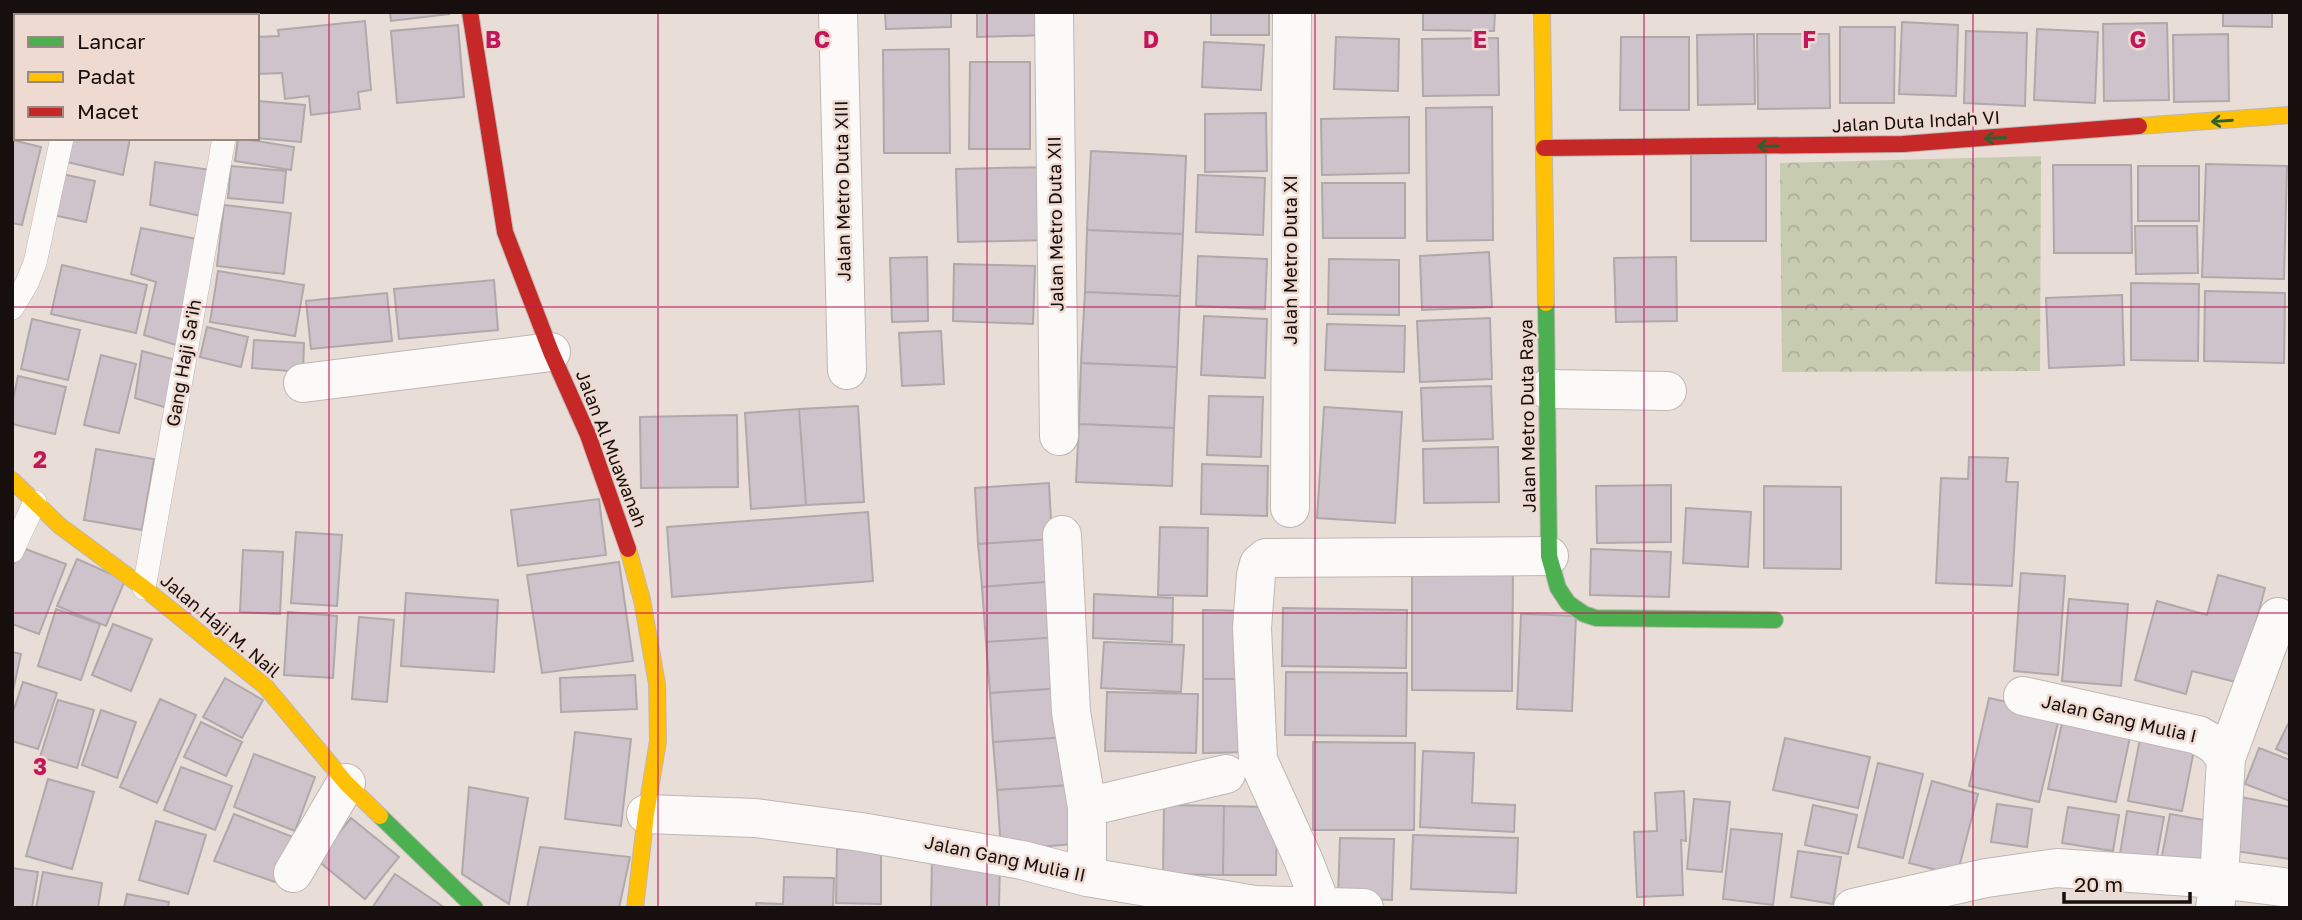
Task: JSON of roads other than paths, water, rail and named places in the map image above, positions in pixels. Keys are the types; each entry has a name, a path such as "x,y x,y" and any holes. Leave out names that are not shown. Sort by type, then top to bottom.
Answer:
{"street":[{"name":"Jalan Al Muawanah","path":"470,12 505,232 551,352 588,435 625,537 642,600 657,684 658,741 635,908"},
{"name":"Jalan Metro Duta XIII","path":"838,12 847,370"},
{"name":"Jalan Metro Duta XII","path":"1054,12 1059,436"},
{"name":"Jalan Metro Duta XI","path":"1290,508 1292,12"},
{"name":"Jalan Metro Duta Raya","path":"1542,12 1549,556 1561,596 1581,614 1596,618 1775,620"},
{"name":"Jalan Duta Indah VI","path":"1544,148 1903,144 2290,116"},
{"path":"303,383 551,352"},
{"path":"1547,389 1667,391"},
{"name":"Jalan Haji M. Nail","path":"12,481 60,526 144,588 266,687 346,783 472,907"},
{"path":"1062,535 1071,712 1087,807 1087,877"},
{"path":"1321,905 1258,760 1252,628 1259,564 1266,558 1549,556"},
{"path":"2217,893 2226,758 2277,617"},
{"name":"Jalan Gang Mulia I","path":"2023,696 2198,735 2214,744 2226,758"},
{"path":"1087,807 1226,774"},
{"path":"293,873 346,783"},
{"name":"Jalan Gang Mulia II","path":"646,814 755,818 861,832 996,855 1087,877 1255,906 1321,905 1364,908"},
{"path":"1853,908 1986,878 2057,868 2217,893 2290,888"}],"lane":[{"path":"12,309 35,263 62,140"},
{"name":"Gang Haji Sa'ih","path":"144,588 224,140"},
{"path":"12,551 35,502"}]}
